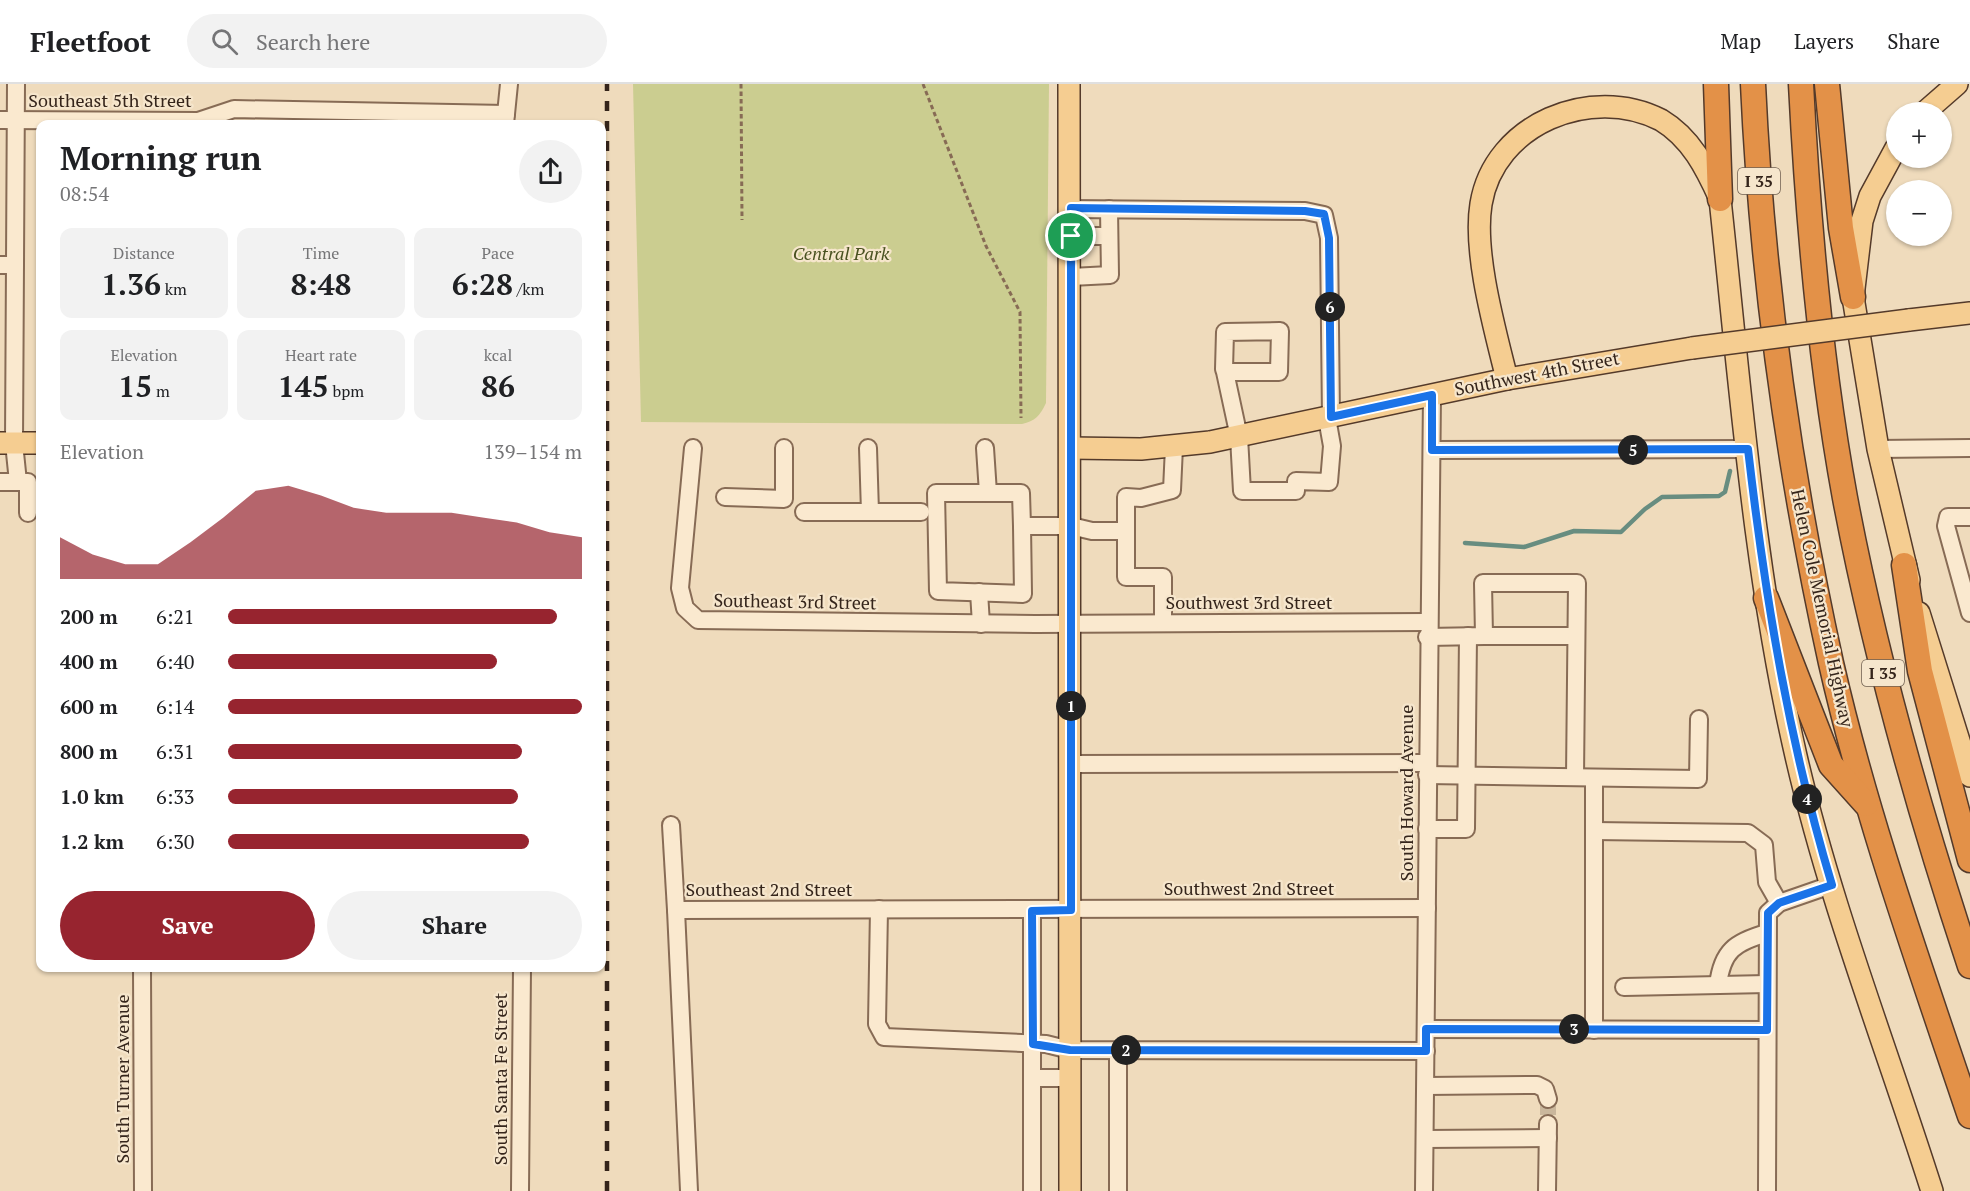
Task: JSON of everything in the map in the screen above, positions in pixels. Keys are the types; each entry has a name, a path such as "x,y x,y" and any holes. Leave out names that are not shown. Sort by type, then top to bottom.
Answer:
{"highway":[{"path":"1716,84 1720,199"},
{"name":"Helen Cole Memorial Highway","path":"1753,84 1767,278 1787,435 1832,665 1871,809 1970,1116"},
{"name":"I 35","path":"1801,84 1814,275 1845,497 1878,653 1923,820 1970,966"},
{"path":"1827,84 1841,228 1853,297"},
{"path":"1904,565 1920,670 1970,860"},
{"path":"1766,598 1831,765 1871,809"}],"main road":[{"path":"1069,84 1071,208 1070,1191"},
{"path":"1936,102 1957,84"},
{"path":"1507,379 1484,266 1479,227 1481,204 1486,185 1504,151 1533,125 1564,110 1602,105 1636,110 1663,122 1688,142 1706,168 1720,199 1766,598 1796,756 1832,885 1932,1191"},
{"path":"1886,166 1870,196 1862,221 1853,297 1878,449 1904,565 1970,776"},
{"name":"Southwest 4th Street","path":"1071,448 1174,447 1239,437 1507,379 1692,348 1970,313"},
{"path":"7,443 36,443"}],"street":[{"path":"16,84 8,120 7,443 18,482"},
{"name":"Southeast 5th Street","path":"201,120 234,109 506,119 509,84"},
{"name":"Southeast 5th Street","path":"8,120 36,120"},
{"path":"1071,208 1305,211 1324,214 1329,238 1329,418 1332,446 1329,482 1296,481 1296,491 1242,491 1239,437 1225,372"},
{"path":"1071,277 1110,275 1109,209"},
{"path":"1071,236 1109,236"},
{"name":"South Howard Avenue","path":"1424,1191 1427,629 1432,395"},
{"path":"1163,622 1163,577 1126,577 1126,497 1141,498 1172,490 1174,447"},
{"name":"Southeast 3rd Street","path":"693,448 680,588 685,608 698,621 1071,623"},
{"path":"725,497 784,499 784,448"},
{"path":"868,448 870,512"},
{"path":"985,448 988,493"},
{"path":"1878,449 1970,448"},
{"path":"1432,450 1748,449"},
{"path":"0,482 28,482 28,513"},
{"path":"936,493 1020,493 1022,526 1023,594 938,591 936,493"},
{"path":"804,512 921,512"},
{"path":"1969,604 1963,563 1946,521 1948,518 1970,517"},
{"path":"1022,526 1071,526 1092,531 1126,531"},
{"path":"1427,829 1466,829 1466,776 1476,636 1483,583 1577,583 1575,777"},
{"path":"979,592 981,624"},
{"name":"Southwest 3rd Street","path":"1071,623 1163,622 1427,629 1476,636 1576,636"},
{"path":"1071,764 1427,769 1466,776 1698,779 1699,719"},
{"path":"1594,778 1594,1029"},
{"path":"671,825 676,910"},
{"path":"1594,831 1748,833 1764,845 1767,882 1779,903"},
{"path":"1767,1191 1768,913 1779,903 1832,885"},
{"name":"Southwest 2nd Street","path":"1071,910 1427,908"},
{"path":"879,909 877,1024 880,1034 884,1037 1033,1044 1070,1050 1426,1051"},
{"name":"Southeast 2nd Street","path":"689,1191 676,910 1071,910"},
{"path":"1032,911 1032,1191"},
{"path":"1718,985 1721,963 1734,947 1747,938 1767,933"},
{"name":"South Turner Avenue","path":"142,972 143,1191"},
{"name":"South Santa Fe Street","path":"520,1191 522,972"},
{"path":"1624,987 1767,984"},
{"path":"1426,1029 1767,1030"},
{"path":"1118,1050 1118,1191"},
{"path":"1032,1078 1070,1078"},
{"path":"1426,1086 1538,1085 1545,1089 1548,1099"},
{"path":"1425,1139 1548,1131 1547,1191"}],"path":[{"path":"741,84 742,220"},
{"path":"923,84 986,246 1020,312 1021,418"}],"green space":[{"name":"Central Park","path":"633,84 1049,84 1046,403 1039,415 1022,424 641,422"}],"waterway":[{"path":"1465,543 1524,547 1574,531 1621,532 1645,509 1662,497 1719,496 1725,492 1730,471"}],"tunnel":[{"path":"1548,1099 1548,1124"}],"railway":[{"path":"607,84 607,1191"}],"route":[{"path":"1071,208 1305,211 1324,214 1329,238 1331,417 1432,395 1432,450 1748,449 1766,598 1784,698 1809,807 1832,885 1772,906 1768,913 1767,1030 1426,1029 1426,1051 1070,1050 1046,1044 1033,1044 1032,911 1071,910 1071,236 1071,208"}]}
